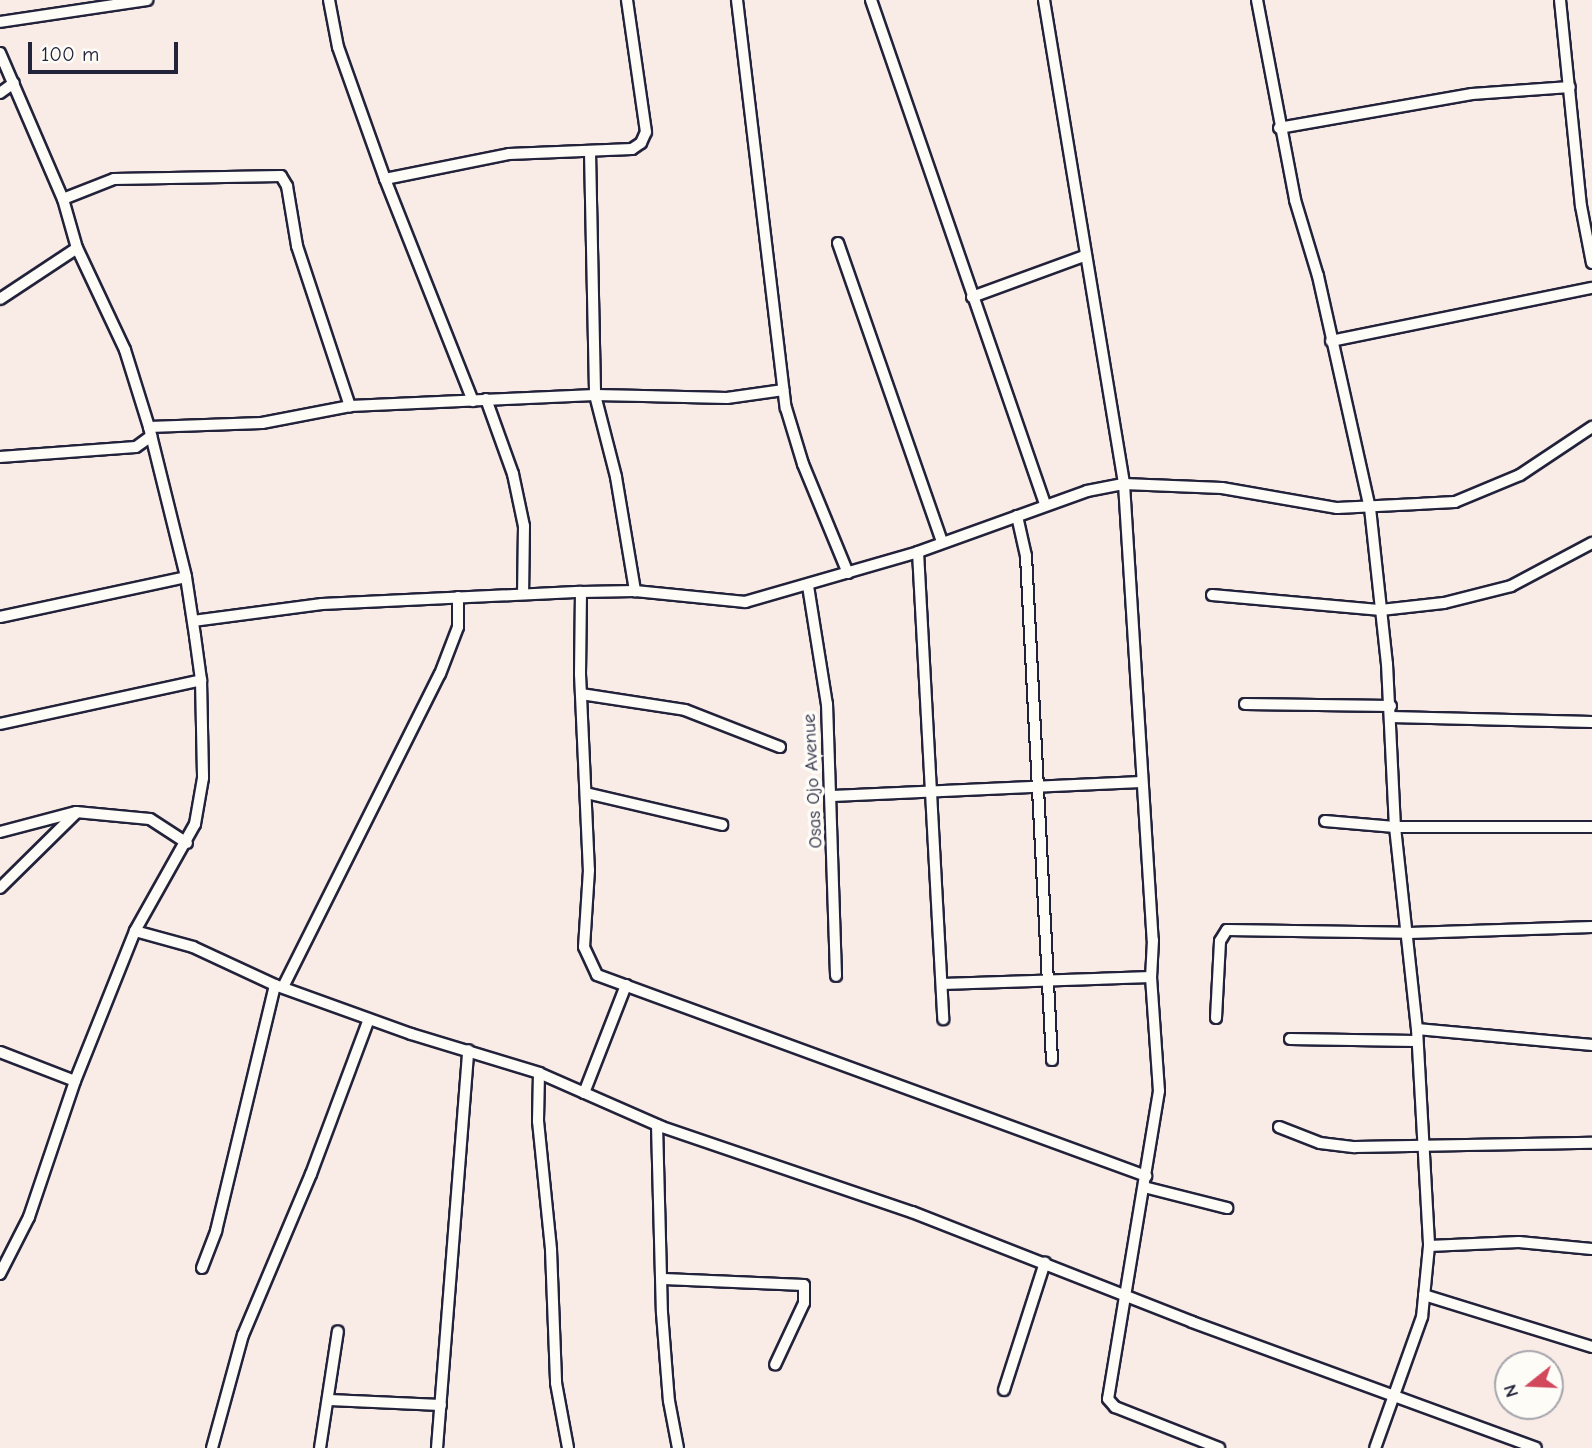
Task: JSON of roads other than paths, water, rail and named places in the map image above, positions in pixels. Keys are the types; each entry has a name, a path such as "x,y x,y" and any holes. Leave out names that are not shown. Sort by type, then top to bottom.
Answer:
{"street":[{"path":"0,22 147,0"},
{"path":"329,0 338,47 385,179 473,401"},
{"path":"385,179 509,155 632,149 646,132 627,0"},
{"path":"737,0 783,390 803,464 848,573"},
{"path":"871,0 1045,505"},
{"path":"1044,0 1084,256 1124,484 1153,940 1151,977 1159,1091 1125,1293 1110,1402 1219,1448"},
{"path":"1256,0 1279,128 1370,509 1391,711 1395,827 1409,933 1417,1029 1415,1041 1429,1246 1422,1317 1375,1448"},
{"path":"1560,0 1581,206 1592,263"},
{"path":"0,53 63,199 77,248 125,350 150,431 186,577 193,621 201,680 203,778 187,843 135,931 75,1081 29,1217 0,1274"},
{"path":"0,93 14,83"},
{"path":"1279,128 1472,94 1570,87"},
{"path":"590,152 595,395 615,477 635,591"},
{"path":"63,199 114,179 281,176 287,186 297,246 350,406"},
{"path":"838,243 942,542"},
{"path":"0,299 77,248"},
{"path":"972,297 1084,256"},
{"path":"1331,341 1592,288"},
{"path":"0,457 136,447 150,431 262,423 350,406 595,395 727,398 783,390"},
{"path":"486,399 513,474 524,526 523,594"},
{"path":"193,621 322,604 581,592 635,591 745,602 808,586 918,552 1045,505 1124,484 1222,488 1337,508 1370,509 1455,502 1520,475 1592,427"},
{"path":"1017,516 1026,556 1052,1060"},
{"path":"1212,595 1381,610 1444,603 1511,586 1592,543"},
{"path":"918,552 943,1019"},
{"path":"0,617 186,577"},
{"name":"Osas Ojo Avenue","path":"808,586 827,704 836,976"},
{"path":"581,592 581,694 589,870 584,947 597,975 1146,1176"},
{"path":"202,1268 216,1231 279,986 440,674 458,627 458,597"},
{"path":"0,724 201,680"},
{"path":"581,694 685,710 780,747"},
{"path":"1245,704 1592,722"},
{"path":"832,796 932,789 1142,782"},
{"path":"586,793 722,825"},
{"path":"0,832 76,812 149,818 187,843"},
{"path":"0,888 76,812"},
{"path":"1325,821 1395,827 1592,827"},
{"path":"1216,1018 1220,941 1227,930 1409,933 1592,927"},
{"path":"135,931 193,947 279,986 369,1019 539,1073 657,1125 1045,1262 1394,1398 1536,1448"},
{"path":"942,984 1151,977"},
{"path":"584,1093 626,985"},
{"path":"212,1448 243,1335 317,1161 369,1019"},
{"path":"1417,1029 1592,1045"},
{"path":"1290,1039 1415,1041"},
{"path":"437,1448 468,1049"},
{"path":"0,1052 75,1081"},
{"path":"539,1073 538,1121 551,1250 556,1383 568,1448"},
{"path":"657,1125 666,1372 678,1448"},
{"path":"1279,1127 1320,1143 1355,1147 1424,1143 1592,1143"},
{"path":"1144,1187 1227,1208"},
{"path":"1429,1246 1519,1242 1592,1249"},
{"path":"1003,1390 1045,1262"},
{"path":"664,1279 804,1285 804,1303 775,1365"},
{"path":"1424,1295 1592,1347"},
{"path":"320,1448 338,1331"},
{"path":"329,1400 441,1405"}]}
